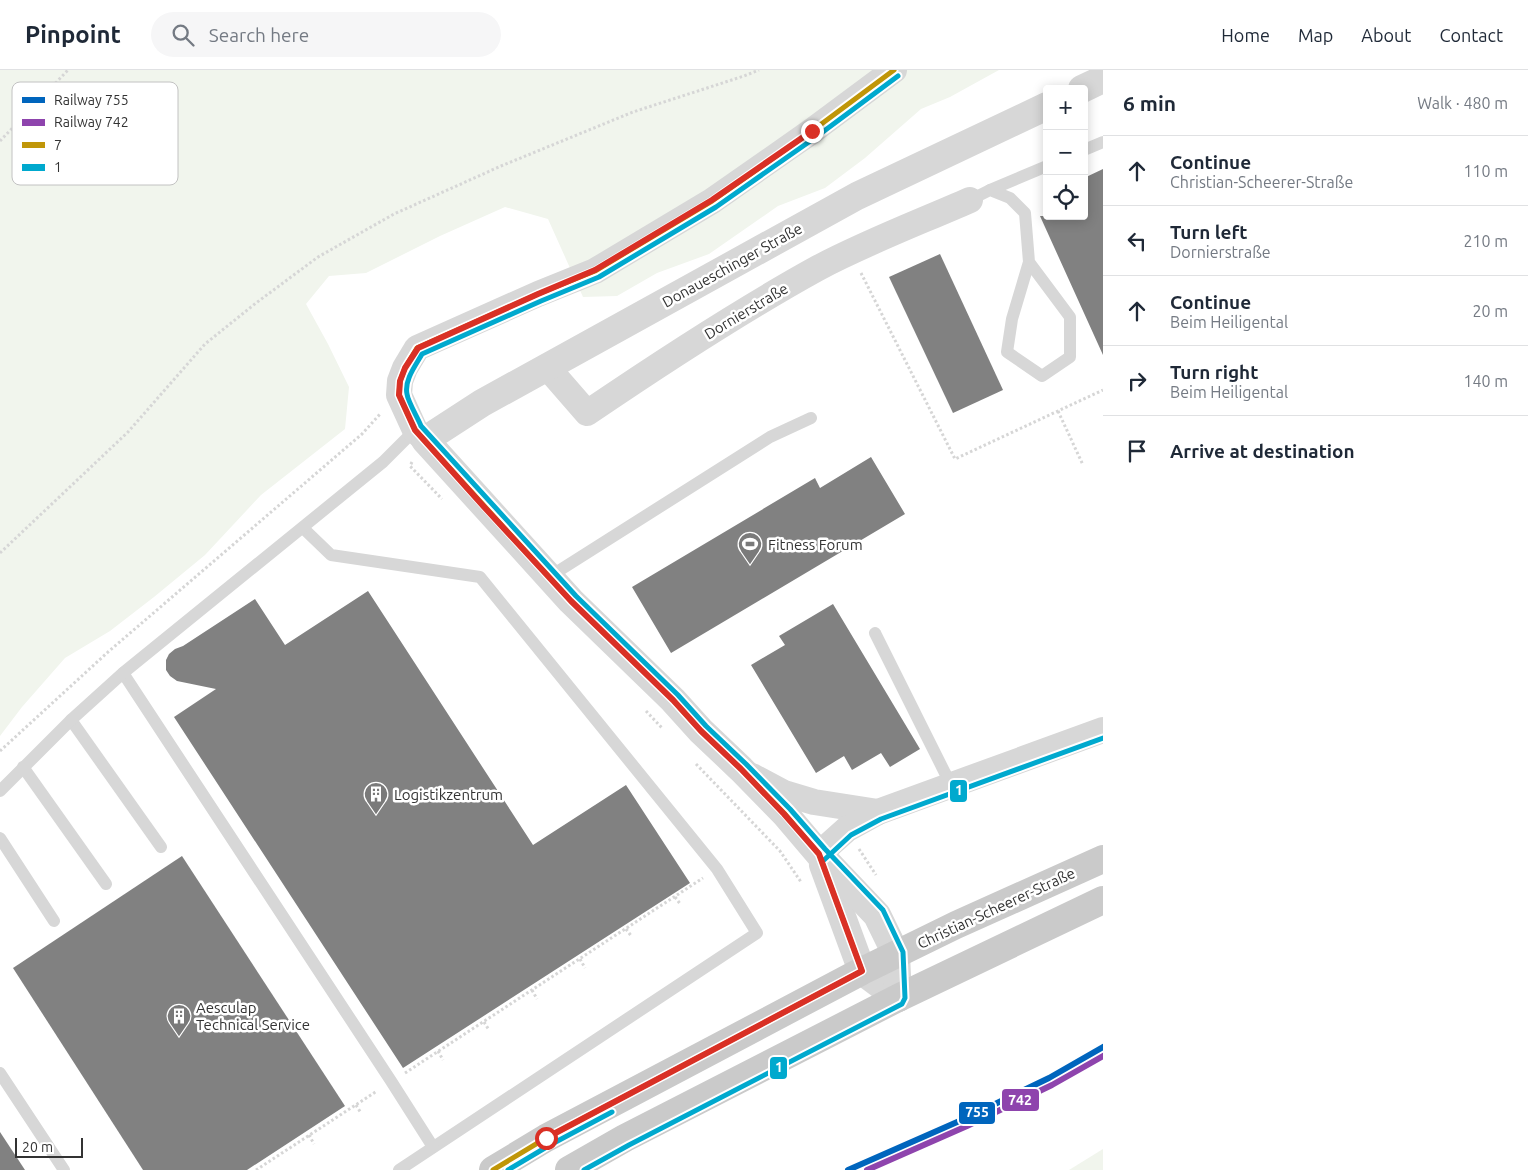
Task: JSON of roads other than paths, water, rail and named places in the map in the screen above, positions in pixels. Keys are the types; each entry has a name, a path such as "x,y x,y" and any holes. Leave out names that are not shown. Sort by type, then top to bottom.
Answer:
{"main road":[{"name":"Christian-Scheerer-Straße","path":"492,1170 546,1138 862,971 956,925 1103,859"},
{"path":"569,1170 625,1138 898,998 1103,900"}],"street":[{"path":"894,70 812,131 712,200 595,270 418,348 405,368 400,381 399,395 420,435 571,601 741,769 878,915 896,954 898,998"},
{"path":"1088,86 1103,79"},
{"name":"Donaueschinger Straße","path":"420,435 482,403 857,196 1043,108"},
{"name":"Dornierstraße","path":"547,367 587,413 686,346 818,268 980,195"},
{"path":"819,854 847,829 878,812 1103,730"},
{"path":"741,769 784,793 814,802 878,812"},
{"path":"819,854 862,971 898,998"}],"lane":[{"path":"1088,148 1103,142"},
{"path":"980,195 1043,168"},
{"path":"980,195 1010,198 1025,214 1030,262 1012,319 1007,352 1042,376 1070,357 1070,317 1030,262"},
{"path":"549,576 770,437 811,418"},
{"path":"0,791 71,720 123,673 383,462 420,435"},
{"path":"303,528 331,555 480,577 717,869 758,933 399,1170"},
{"path":"875,633 952,785"},
{"path":"123,673 433,1148"},
{"path":"71,720 161,847"},
{"path":"23,767 106,884"},
{"path":"0,838 54,922"},
{"path":"0,1073 64,1170"}],"rail line":[{"name":"755","path":"848,1170 964,1119 1049,1078 1103,1047"},
{"name":"742","path":"867,1170 967,1126 1052,1085 1103,1056"}],"place":[{"name":"Fitness Forum","path":"750,565"},
{"name":"Logistikzentrum","path":"376,815"},
{"name":"Aesculap Technical Service","path":"179,1037"}]}
